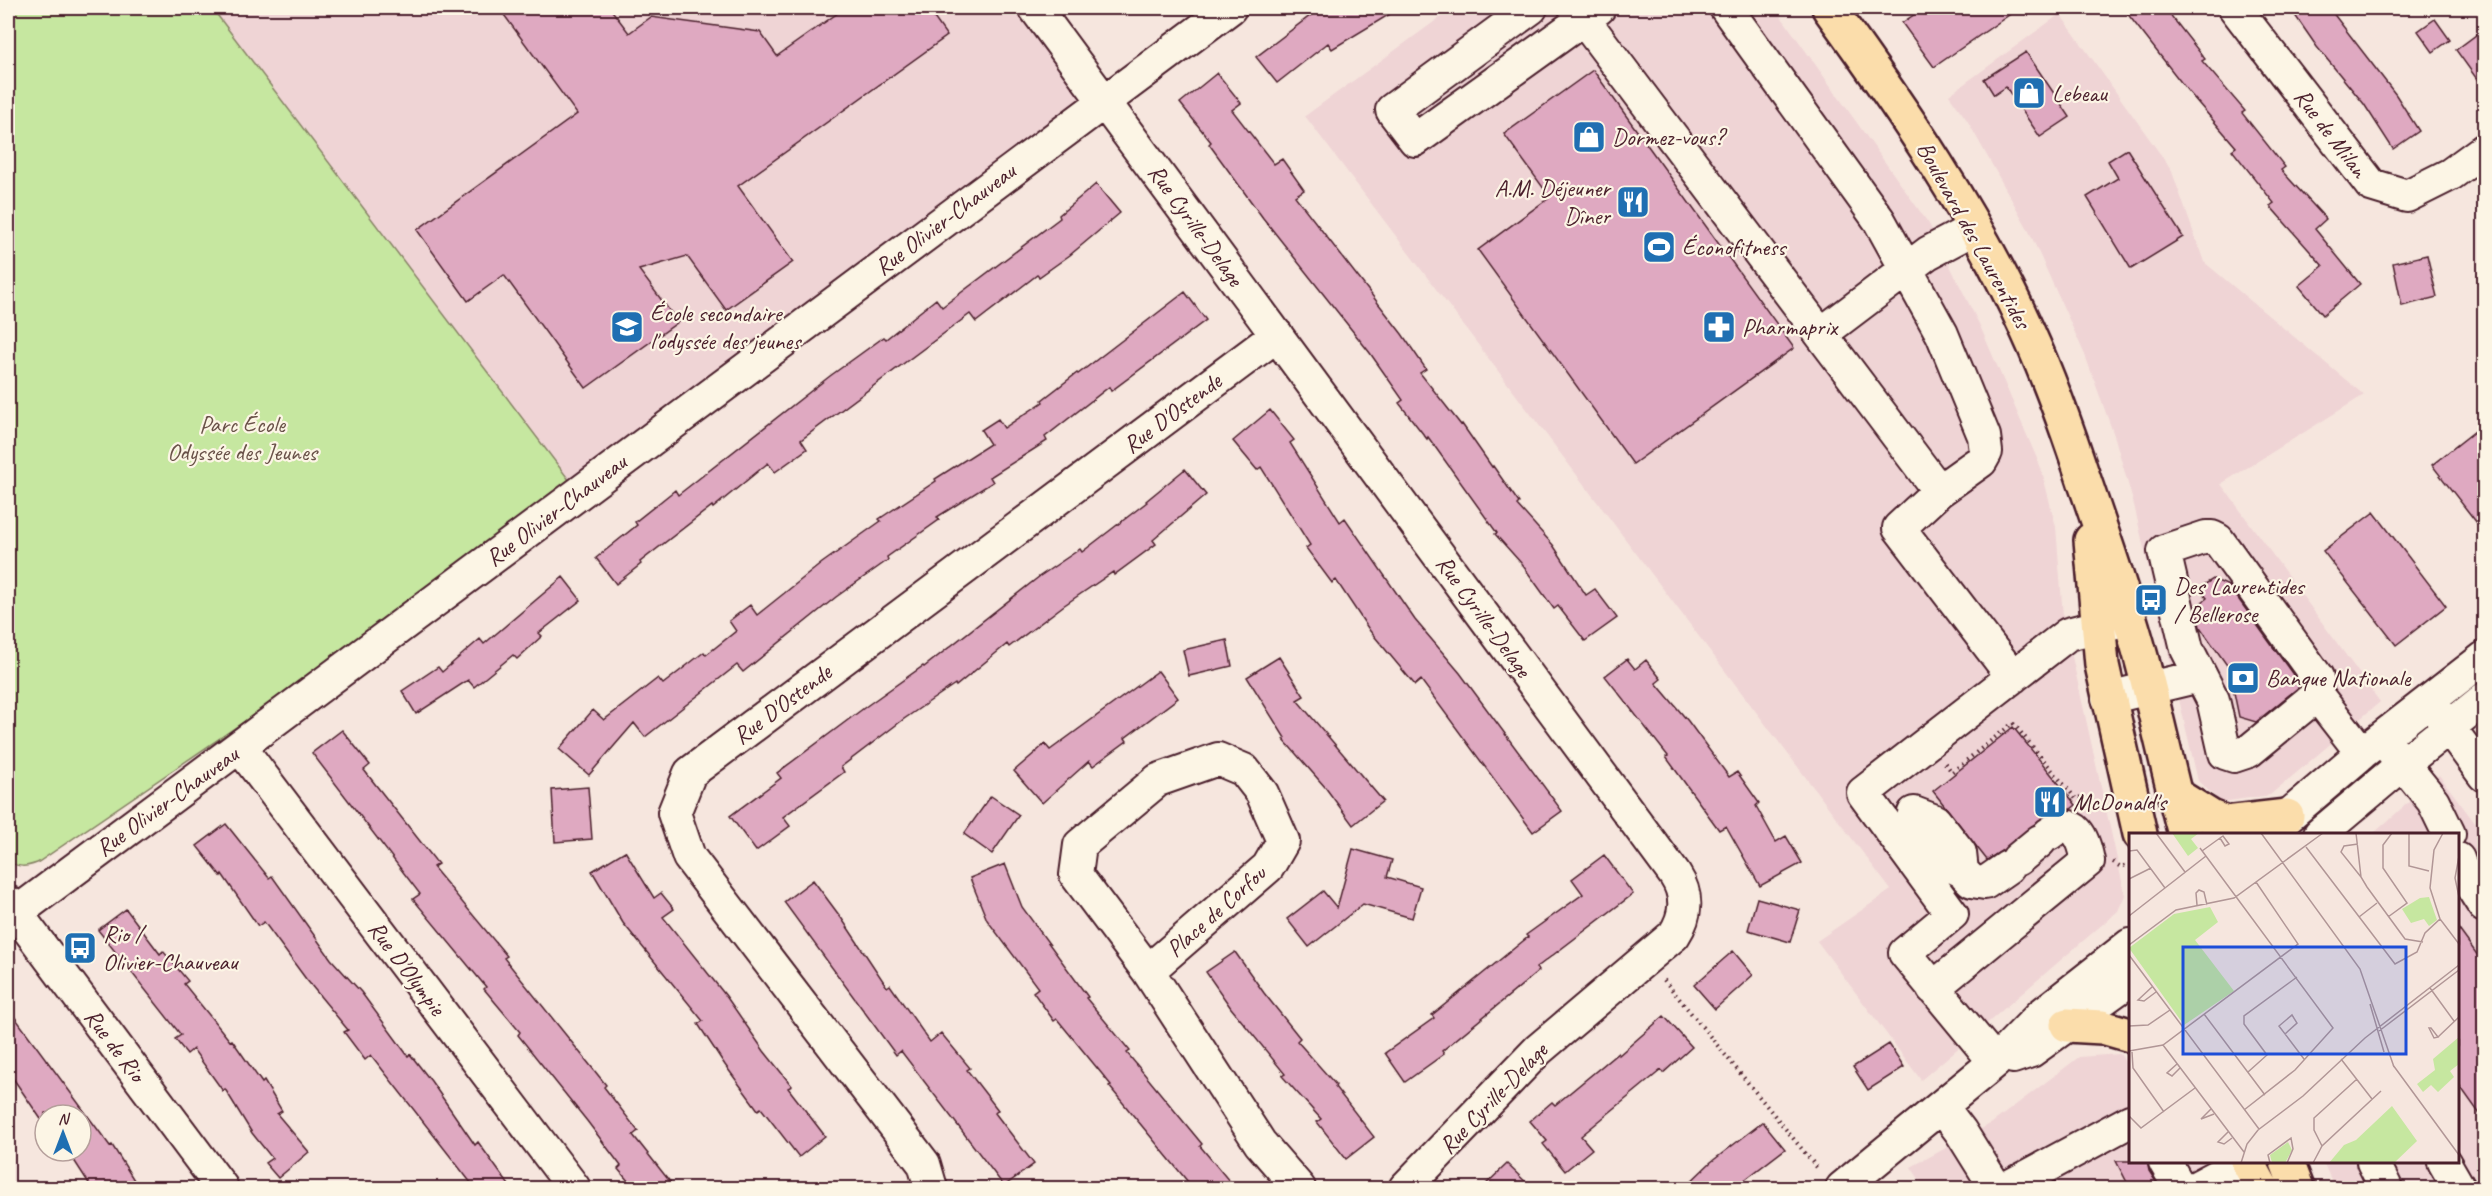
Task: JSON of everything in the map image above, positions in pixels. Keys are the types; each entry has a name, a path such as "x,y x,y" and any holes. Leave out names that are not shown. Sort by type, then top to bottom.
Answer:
{"main road":[{"name":"Boulevard des Laurentides","path":"1829,8 1897,102 1975,228 1996,264 2037,351 2069,432 2085,481 2114,622 2149,689 2185,833"},
{"name":"Boulevard des Laurentides","path":"2114,622 2102,665 2140,833"},
{"path":"2174,794 2211,817 2226,823 2277,825"},
{"path":"2067,1025 2102,1027 2129,1035"},
{"path":"2247,1163 2262,1188"},
{"path":"2288,1163 2296,1188"}],"street":[{"name":"Rue Cyrille-Delage","path":"1035,8 1675,875 1685,897 1682,921 1674,934 1538,1050 1405,1188"},
{"name":"Rue Olivier-Chauveau","path":"10,911 240,747 1230,8"},
{"path":"1531,8 1392,110 1415,140 1586,12 1821,334 1939,491"},
{"path":"1726,8 1864,196 1908,270 1942,334 1986,447 1981,461 1939,491 1899,528 2013,677"},
{"name":"Rue de Milan","path":"2235,8 2371,185 2406,196 2451,174 2484,150"},
{"path":"1821,334 1946,242 1975,228"},
{"name":"Rue D'Ostende","path":"932,1188 924,1164 688,858 674,813 690,773 1277,335"},
{"path":"2317,695 2248,751 2230,756 2223,749 2213,700 2187,649 2164,551 2193,540 2212,537 2218,540 2317,677 2317,695 2372,746 2403,764 2440,811 2449,833"},
{"path":"1995,1062 1905,953 1953,914 1863,793 2071,632 2114,622"},
{"path":"2277,825 2372,746 2484,658"},
{"path":"2108,698 2200,676"},
{"path":"2321,833 2448,727 2483,704 2459,678"},
{"path":"2430,700 2484,774"},
{"name":"Rue D'Olympie","path":"240,747 574,1188"},
{"name":"Place de Corfou","path":"1148,971 1268,867 1283,841 1262,793 1244,770 1218,759 1158,780 1080,845 1076,875 1148,971 1260,1143 1299,1188"},
{"path":"1885,776 1914,813 1935,821 1960,853 1962,871 1972,881 1985,883 2064,826 2075,829 2083,839 2088,861 1933,988"},
{"path":"2459,864 2484,906"},
{"name":"Rue de Rio","path":"10,911 222,1188"},
{"path":"1830,1179 1942,1107 1995,1062 2040,1015 2129,946"},
{"path":"1995,1062 2031,1051 2129,981"},
{"path":"1942,1107 1996,1188"},
{"path":"2006,1188 2129,1122"},
{"path":"2166,1163 2180,1188"},
{"path":"2195,1188 2242,1163"},
{"path":"2374,1163 2386,1188"},
{"path":"2445,1163 2459,1188"}],"path":[{"path":"1952,772 2013,723 2076,799"},
{"path":"1662,978 1830,1179"}],"shaded area":[{"name":"École secondaire l'odyssée des jeunes","path":"212,8 1035,8 1104,100 579,493"},
{"path":"1453,8 1775,8 1929,224 1980,326 2041,468 2056,527 2063,616 2125,895 2118,911 1921,1080 1817,941 1891,890 1305,116"},
{"path":"2060,14 2171,169 2204,262 2364,395 2221,484 2380,702 2270,795 2221,802 2198,781 2134,505 2115,438 2085,355 2028,229 1967,120 1949,95"},
{"path":"2439,775 2484,835 2484,1188 2335,1188 2323,1163 2459,1163 2459,833 2374,833"},
{"path":"2120,1054 2129,1068 2129,1163 2210,1163 2223,1188 1925,1188 1911,1167 1992,1123 2079,1057"}],"green space":[{"name":"Parc École Odyssée des Jeunes","path":"8,8 212,8 579,493 37,863 22,866 8,861"}],"building":[{"path":"499,8 610,8 629,33 651,17 760,32 777,56 845,8 927,8 947,36 738,186 793,262 726,310 687,256 639,270 678,322 586,388 504,275 468,301 417,230 577,114"},
{"path":"1306,8 1400,8 1332,49 1328,43 1277,83 1256,57 1311,15"},
{"path":"1924,8 2019,8 1934,67 1902,23"},
{"path":"2123,8 2165,8 2205,59 2202,61 2245,111 2242,113 2285,167 2281,170 2326,219 2315,229 2360,284 2323,315 2299,286 2323,266 2270,206 2274,203 2232,150 2236,147 2187,90"},
{"path":"2290,8 2329,8 2396,95 2419,131 2393,149 2364,104 2317,47"},
{"path":"2435,19 2450,40 2433,52 2418,31"},
{"path":"2484,29 2484,89 2456,50"},
{"path":"2026,52 2070,117 2040,137 2006,87 1994,95 1984,79"},
{"path":"1593,70 1794,348 1633,464 1478,250 1550,197 1504,134"},
{"path":"1217,73 1241,103 1232,110 1274,164 1282,159 1304,190 1295,196 1402,334 1426,369 1420,373 1493,466 1519,503 1517,505 1553,545 1586,595 1595,589 1617,618 1585,641 1558,606 1554,609 1521,563 1495,534 1497,533 1428,437 1427,439 1399,403 1403,400 1370,353 1263,218 1209,144 1211,142 1180,103"},
{"path":"2127,149 2183,237 2131,269 2087,197 2118,178 2108,161"},
{"path":"1096,184 1120,213 1070,255 1039,277 1037,275 976,322 970,314 801,440 807,449 775,472 768,463 713,508 712,506 640,562 641,564 616,584 596,558 637,525 635,522 675,490 678,495 830,376 884,337 886,339 936,299 942,307 1060,218 1059,215"},
{"path":"2427,255 2437,297 2402,306 2393,263"},
{"path":"1185,292 1206,320 1111,391 1109,387 1045,437 1047,441 990,477 993,482 937,517 939,520 887,557 888,560 836,597 743,672 737,665 645,737 634,723 589,775 559,749 593,710 604,720 658,678 663,684 704,652 706,655 736,631 729,621 750,605 757,615 822,563 881,521 879,519 990,444 981,430 998,419 1004,428 1043,402 1042,400"},
{"path":"1270,410 1294,440 1290,443 1340,522 1345,518 1415,620 1460,673 1562,811 1533,832 1421,680 1415,685 1370,631 1336,580 1332,583 1306,548 1310,545 1261,467 1257,470 1233,441"},
{"path":"2484,424 2484,532 2432,465"},
{"path":"1185,469 1206,495 1153,540 1156,544 1114,575 1113,572 1063,606 1009,647 1007,644 956,686 955,684 904,719 841,767 844,772 783,817 790,826 756,851 730,816 781,778 777,773 868,705 924,667 1040,576 1080,549 1082,552 1147,502"},
{"path":"2374,512 2446,606 2396,645 2323,551"},
{"path":"563,577 581,600 539,633 542,636 517,659 513,655 474,687 468,680 416,714 402,691 438,667 442,672 480,639 484,644"},
{"path":"2213,579 2229,586 2299,683 2299,687 2256,722 2239,717 2229,668 2200,627 2196,607 2207,598 2199,588"},
{"path":"1227,640 1232,666 1189,676 1183,650"},
{"path":"1279,657 1304,696 1297,700 1383,801 1353,825 1325,787 1283,739 1285,738 1247,677"},
{"path":"1627,659 1635,669 1646,660 1661,679 1656,683 1688,721 1729,777 1737,772 1759,803 1756,806 1776,842 1786,836 1802,863 1760,886 1726,826 1719,830 1666,757 1668,756 1605,676"},
{"path":"1158,671 1178,698 1125,738 1127,741 1093,766 1089,761 1042,803 1014,771 1045,744 1050,750"},
{"path":"2013,727 2076,805 2071,809 2048,813 2003,850 1987,860 1933,791"},
{"path":"342,730 370,765 364,770 438,864 433,867 507,956 504,958 606,1085 604,1087 638,1131 633,1135 675,1188 634,1188 618,1169 621,1166 587,1121 518,1035 520,1032 484,989 486,987 413,899 420,894 312,753"},
{"path":"588,787 592,839 555,842 552,790"},
{"path":"991,796 1019,815 992,854 964,834"},
{"path":"226,824 269,878 272,876 331,959 361,992 408,1056 410,1054 475,1145 478,1142 511,1188 475,1188 371,1055 365,1060 344,1032 348,1030 306,979 264,922 258,926 222,874 221,876 197,846"},
{"path":"1353,849 1392,860 1387,877 1421,887 1412,918 1363,904 1309,947 1287,919 1323,891 1337,908"},
{"path":"625,851 654,898 661,893 674,909 663,917 726,996 764,1051 792,1086 788,1088 825,1136 799,1157 761,1108 758,1110 725,1065 698,1024 703,1021 623,923 592,871"},
{"path":"1604,855 1633,894 1536,968 1539,971 1442,1051 1444,1054 1405,1082 1385,1053 1434,1018 1432,1015 1528,937 1526,935 1583,894 1572,879"},
{"path":"1005,864 1022,907 1088,997 1086,998 1130,1051 1127,1053 1235,1188 1193,1188 1057,1019 1054,1021 1033,992 1038,988 987,920 970,878"},
{"path":"813,880 887,987 890,985 930,1042 941,1033 970,1068 967,1070 998,1110 995,1113 1034,1164 1004,1186 901,1051 896,1055 784,902"},
{"path":"1757,898 1800,910 1790,942 1748,930"},
{"path":"126,909 160,954 163,951 188,981 184,984 230,1041 232,1040 262,1083 264,1081 282,1111 277,1114 309,1152 278,1178 265,1163 272,1158 252,1133 225,1089 223,1091 193,1049 187,1054 175,1039 181,1035 98,930"},
{"path":"2459,930 2484,964 2484,1120 2459,1085"},
{"path":"1733,951 1753,975 1715,1009 1694,985"},
{"path":"1235,952 1300,1038 1297,1041 1336,1085 1335,1087 1374,1137 1346,1159 1317,1122 1321,1119 1282,1076 1285,1074 1231,1008 1206,972"},
{"path":"8,1008 78,1103 33,1103 33,1107 8,1071"},
{"path":"1664,1016 1692,1047 1663,1073 1661,1070 1581,1136 1592,1149 1565,1171 1543,1144 1547,1141 1530,1121 1552,1102 1555,1105 1618,1053 1619,1055"},
{"path":"1889,1044 1904,1067 1868,1090 1853,1067"},
{"path":"1763,1122 1785,1149 1734,1188 1684,1188 1711,1162"},
{"path":"93,1123 110,1146 112,1145 139,1188 92,1188 76,1163 93,1163"},
{"path":"2116,1161 2147,1163 2149,1171 2160,1188 2130,1188"},
{"path":"1507,1164 1532,1188 1482,1188"}],"place":[{"name":"Lebeau","path":"2029,93"},
{"name":"Dormez-vous?","path":"1589,137"},
{"name":"A.M. Déjeuner Dîner","path":"1633,202"},
{"name":"Éconofitness","path":"1659,247"},
{"name":"École secondaire l'odyssée des jeunes","path":"627,327"},
{"name":"Pharmaprix","path":"1719,327"},
{"name":"Des Laurentides / Bellerose","path":"2151,600"},
{"name":"Banque Nationale","path":"2243,678"},
{"name":"McDonald's","path":"2050,802"},
{"name":"Rio / Olivier-Chauveau","path":"80,948"}]}
